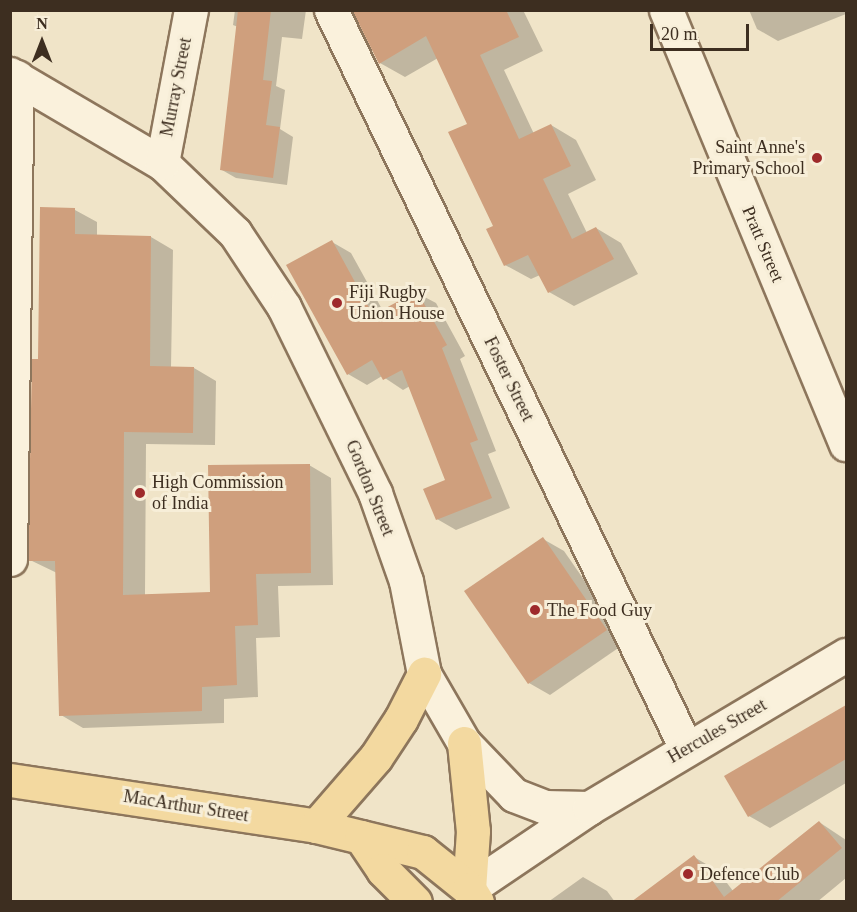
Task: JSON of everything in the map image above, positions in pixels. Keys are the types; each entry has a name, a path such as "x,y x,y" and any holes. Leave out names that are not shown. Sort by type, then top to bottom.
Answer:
{"main road":[{"path":"316,826 376,757 401,719 424,674"},
{"path":"464,743 473,831 473,895"},
{"name":"MacArthur Street","path":"10,780 316,826 423,852 473,895"},
{"path":"361,837 383,870 415,902"}],"street":[{"name":"Murray Street","path":"162,163 191,10"},
{"name":"Foster Street","path":"331,10 686,748"},
{"name":"Pratt Street","path":"666,10 846,444"},
{"name":"Gordon Street","path":"14,75 162,163 235,233 284,307 336,407 375,493 406,580 424,674 464,743 514,795 546,807 589,808"},
{"path":"10,559 14,75"},
{"name":"Hercules Street","path":"589,808 686,748 846,655"},
{"path":"473,895 589,808"}],"building":[{"path":"238,10 271,10 263,80 272,81 266,125 280,127 273,178 220,170"},
{"path":"352,10 506,10 519,37 480,55 519,139 551,124 571,166 543,179 572,239 596,227 614,259 548,293 528,255 504,266 486,229 493,226 448,132 467,124 426,36 379,64"},
{"path":"40,207 75,208 75,234 151,236 150,366 194,367 193,433 124,432 123,595 210,592 208,465 310,464 311,573 256,574 258,625 235,626 237,685 202,687 202,711 59,716 55,561 28,561 32,359 38,359"},
{"path":"332,240 373,315 417,291 447,345 442,348 478,440 470,443 492,498 436,520 423,489 445,480 402,370 383,380 372,360 347,375 286,265"},
{"name":"The Food Guy","path":"543,537 607,630 528,684 464,591"},
{"path":"846,705 846,759 748,817 724,776"},
{"path":"819,821 842,848 776,902 631,902 694,855 724,897"}],"place":[{"name":"Saint Anne's Primary School","path":"817,158"},
{"name":"Fiji Rugby Union House","path":"337,303"},
{"name":"High Commission of India","path":"140,493"},
{"name":"The Food Guy","path":"535,610"},
{"name":"Defence Club","path":"688,874"}]}
